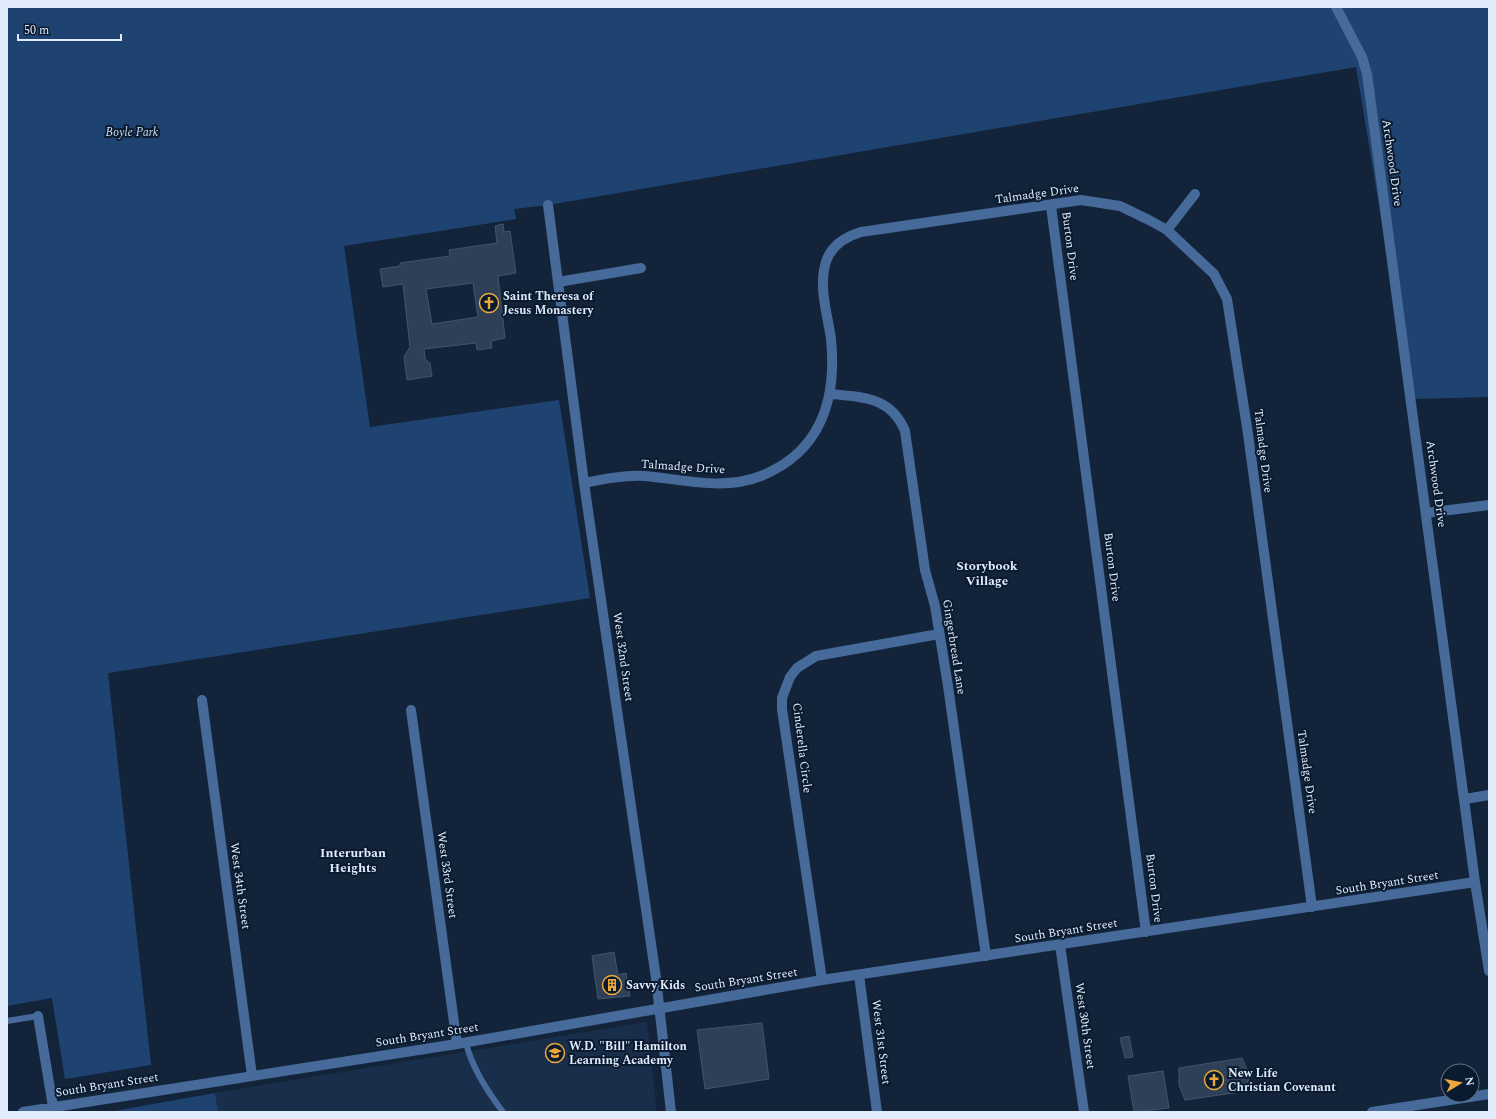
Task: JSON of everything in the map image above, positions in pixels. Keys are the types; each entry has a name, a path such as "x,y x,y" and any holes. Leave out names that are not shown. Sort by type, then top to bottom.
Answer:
{"street":[{"name":"Archwood Drive","path":"1336,7 1362,57 1367,74 1465,798 1475,882 1489,971"},
{"path":"1167,230 1195,194"},
{"name":"Talmadge Drive","path":"584,482 616,477 642,476 719,484 742,481 760,476 790,459 803,447 822,419 830,394 831,341 823,277 827,257 838,243 848,236 861,232 1051,206 1082,200 1114,204 1167,230 1214,274 1221,285 1229,310 1312,907"},
{"name":"West 32nd Street","path":"548,205 584,482 655,971 671,1112"},
{"name":"Burton Drive","path":"1051,206 1146,932"},
{"path":"558,282 641,268"},
{"name":"Gingerbread Lane","path":"830,394 856,396 877,401 886,406 901,421 905,431 925,570 935,606 986,956"},
{"path":"1426,513 1489,505"},
{"name":"Cinderella Circle","path":"822,980 782,709 785,687 797,668 816,656 939,634"},
{"name":"West 34th Street","path":"202,700 252,1076"},
{"name":"West 33rd Street","path":"411,710 461,1043"},
{"path":"1465,798 1489,795"},
{"name":"South Bryant Street","path":"23,1112 461,1043 822,980 1475,882"},
{"name":"West 30th Street","path":"1060,945 1084,1112"},
{"name":"West 31st Street","path":"860,975 877,1112"},
{"path":"38,1016 53,1107"},
{"path":"1372,1112 1489,1094"}],"lane":[{"path":"7,1021 38,1016"},
{"path":"461,1043 492,1098 503,1112"}],"shaded area":[{"name":"W.D. \"Bill\" Hamilton Learning Academy","path":"647,1022 657,1112 218,1112 215,1093"}],"green space":[{"name":"Boyle Park","path":"7,7 1489,7 1489,397 1411,399 1356,67 548,205 514,209 516,219 344,246 370,427 559,400 590,598 108,673 151,1065 65,1079 52,998 7,1006"},
{"path":"215,1093 218,1112 108,1112"}],"building":[{"name":"Saint Theresa of Jesus Monastery","path":"503,224 504,232 510,231 516,273 498,276 505,338 491,341 492,348 477,350 476,343 424,349 425,359 430,363 432,376 407,380 404,357 410,347 403,284 383,287 380,269 400,266 400,263 450,256 449,250 497,243 495,226","holes":["473,283 478,317 432,324 426,289"]},
{"name":"Savvy Kids","path":"614,952 618,975 626,973 630,996 598,999 592,956"},
{"path":"762,1023 769,1079 705,1089 697,1030"},
{"path":"1129,1036 1133,1057 1125,1058 1120,1038"},
{"name":"New Life Christian Covenant","path":"1242,1058 1249,1074 1247,1091 1185,1100 1179,1085 1179,1068"},
{"path":"1163,1071 1169,1108 1134,1112 1128,1076"}],"place":[{"name":"Saint Theresa of Jesus Monastery","path":"489,303"},
{"name":"Savvy Kids","path":"612,985"},
{"name":"W.D. \"Bill\" Hamilton Learning Academy","path":"555,1053"},
{"name":"New Life Christian Covenant","path":"1214,1080"}],"district":[{"name":"Storybook Village","path":"987,574"},
{"name":"Interurban Heights","path":"353,860"}]}
